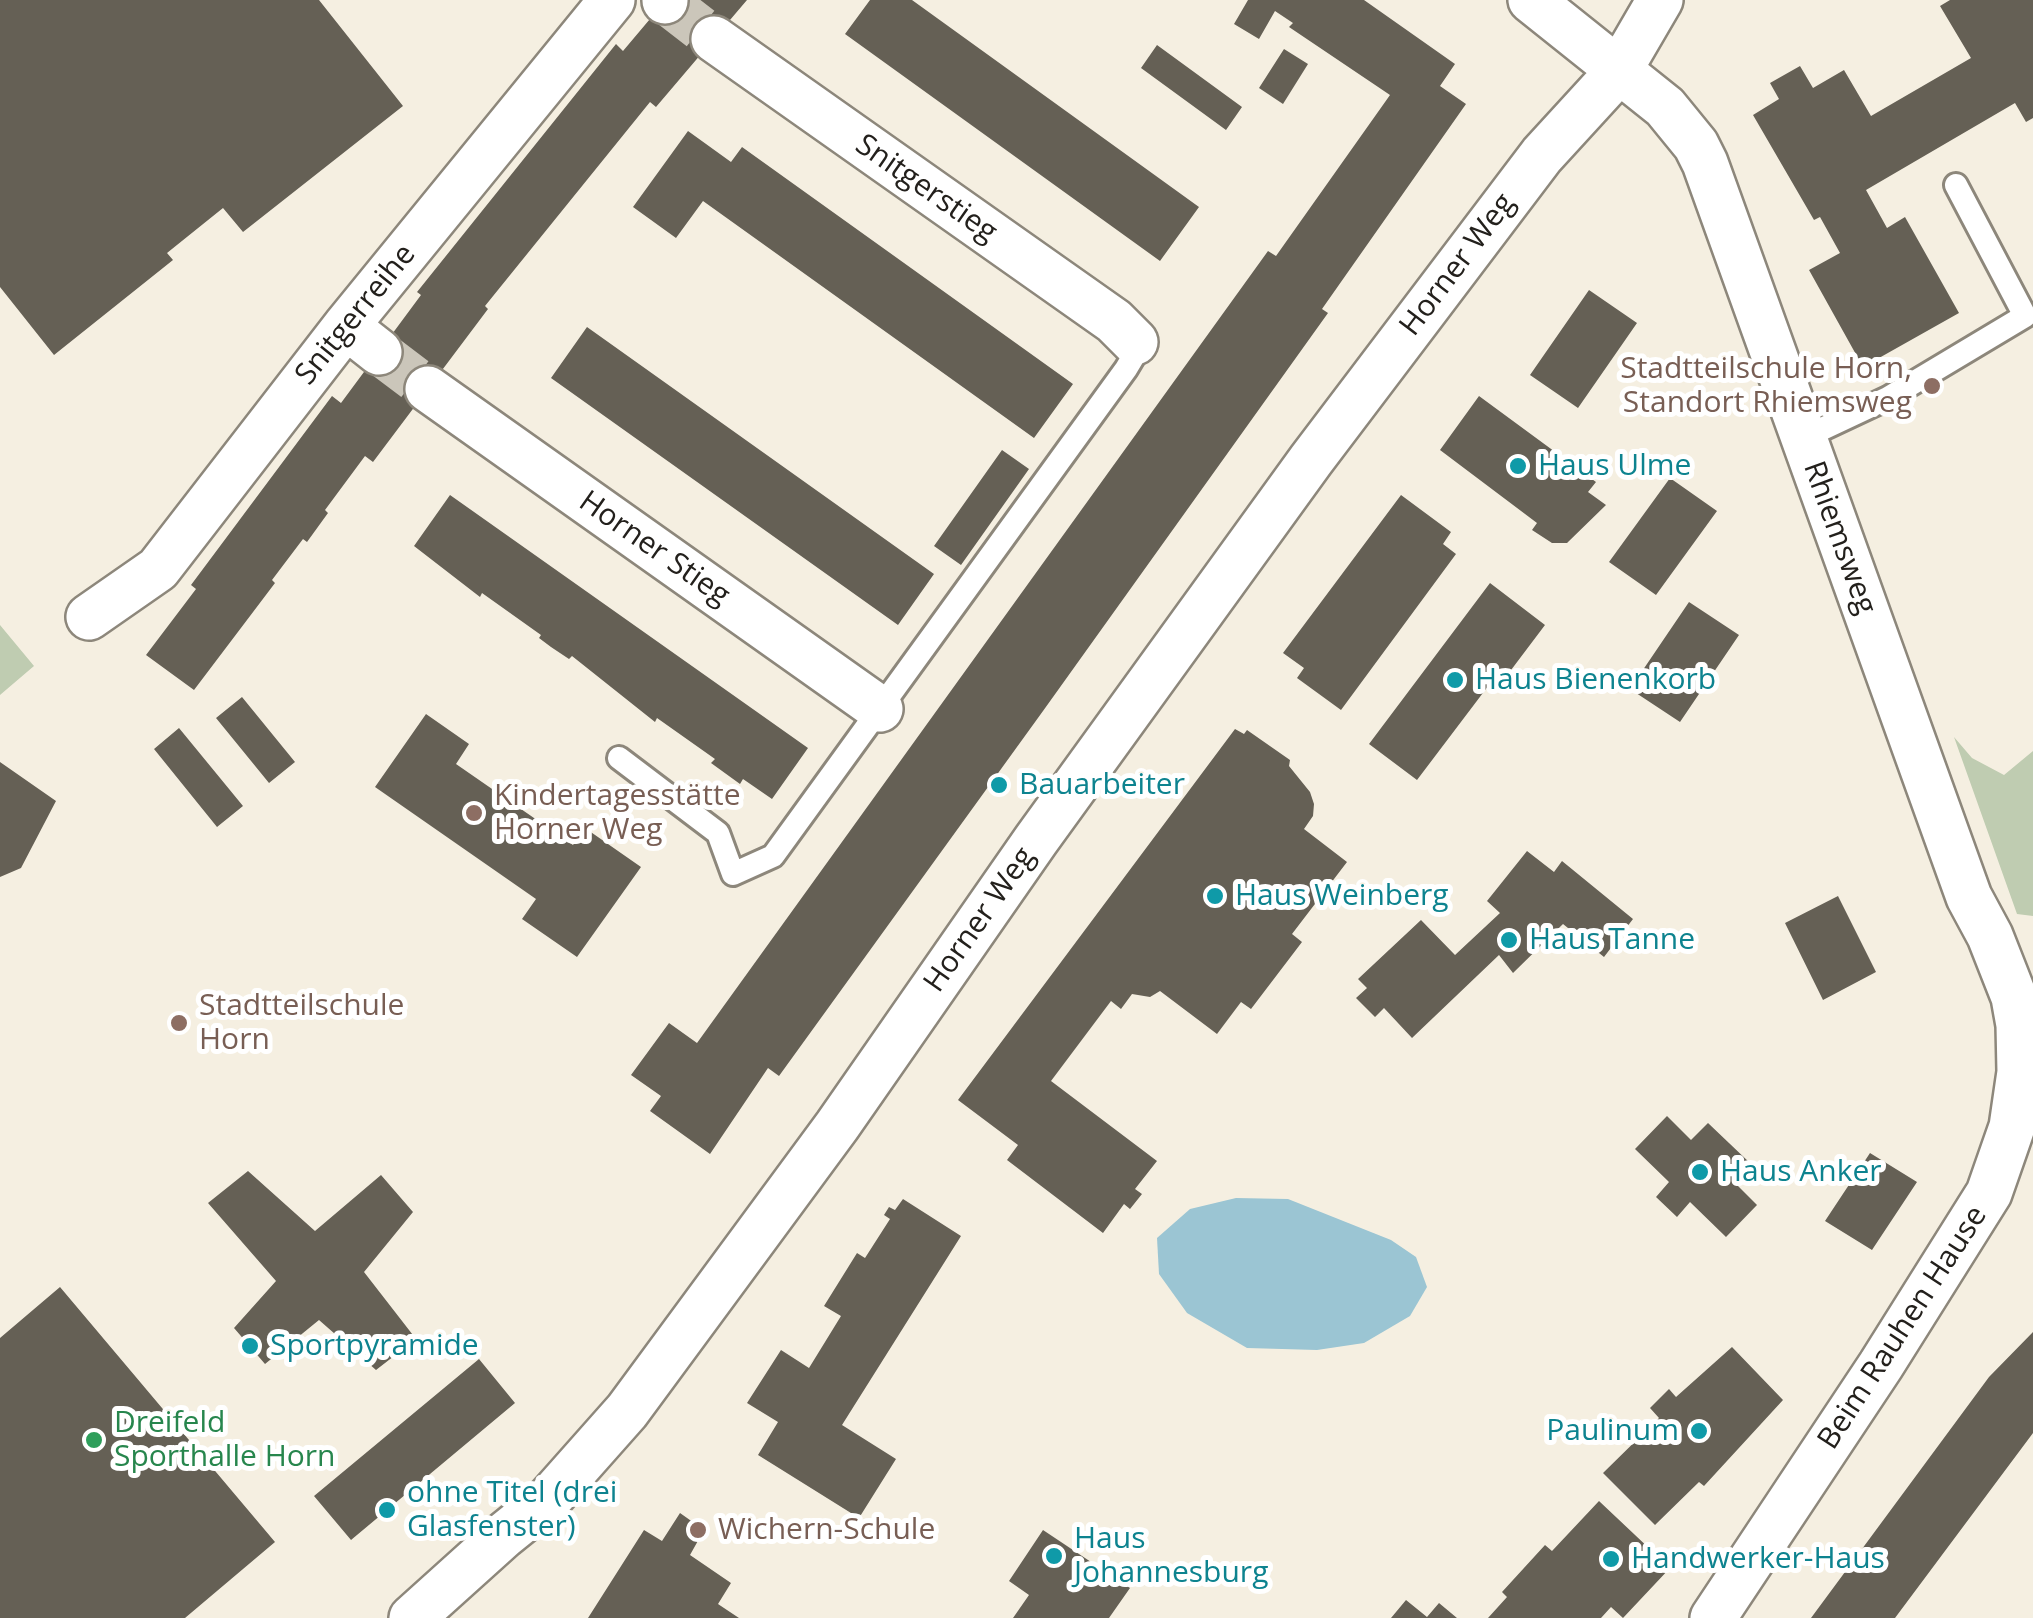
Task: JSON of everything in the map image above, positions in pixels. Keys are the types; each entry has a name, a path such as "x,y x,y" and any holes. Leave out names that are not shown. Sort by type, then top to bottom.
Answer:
{"street":[{"name":"Snitgerreihe","path":"89,617 158,569 362,339 612,0"},
{"name":"Rhiemsweg","path":"1531,0 1665,107 1696,145 1968,897 1990,936 2026,1023"},
{"name":"Horner Weg","path":"412,1618 550,1499 628,1411 1311,460 1542,155 1618,72 1660,0"},
{"name":"Snitgerstieg","path":"714,39 1114,321 1136,342"},
{"name":"Horner Stieg","path":"428,389 880,709"},
{"name":"Beim Rauhen Hause","path":"1713,1618 1990,1193 2012,1127 2026,1023"}],"lane":[{"path":"1803,438 1888,398 2025,316 1956,185"},
{"path":"618,758 718,834 733,874 772,856 1126,370 1135,354 1136,342"}],"green space":[{"path":"0,625 34,666 0,695"},
{"path":"1954,737 1972,758 2004,775 2033,751 2033,916 2017,914"}],"water":[{"path":"1236,1198 1288,1199 1391,1240 1416,1257 1427,1287 1410,1316 1364,1343 1317,1350 1247,1348 1187,1313 1159,1274 1157,1238 1190,1209"}],"building":[{"path":"0,0 319,0 403,106 243,232 223,208 167,253 173,260 54,355 0,287"},
{"path":"666,0 747,0 656,107 650,102 485,306 488,309 373,462 365,456 307,542 303,539 272,580 275,583 194,690 146,655 196,589 191,585 332,396 341,403 421,295 417,292 616,44 623,51"},
{"path":"870,0 912,0 1199,207 1160,261 845,34"},
{"path":"1248,0 1364,0 1455,64 1440,86 1466,104 1322,309 1328,313 1043,711 779,1076 768,1068 710,1154 650,1111 661,1096 631,1075 669,1023 697,1043 1268,251 1276,256 1390,95 1289,27 1293,23 1275,11 1259,39 1234,24"},
{"path":"1950,0 2033,0 2033,118 2026,122 2015,103 1866,190 1887,228 1905,217 1959,313 1863,367 1809,270 1840,253 1820,217 1814,220 1753,115 1779,99 1770,83 1800,66 1813,88 1844,70 1871,116 1971,58 1940,6"},
{"path":"1157,45 1242,107 1226,130 1141,68"},
{"path":"1284,49 1308,64 1283,104 1259,88"},
{"path":"688,131 731,162 742,147 1073,384 1034,438 703,201 676,238 633,207"},
{"path":"1589,290 1637,323 1578,408 1530,375"},
{"path":"587,327 934,574 898,625 551,378"},
{"name":"Haus Ulme","path":"1479,396 1596,482 1588,492 1606,505 1567,543 1552,543 1532,530 1537,523 1440,450"},
{"path":"1002,450 1029,469 961,565 934,546"},
{"path":"1670,478 1717,511 1656,595 1609,562"},
{"path":"450,495 808,748 772,799 743,779 740,784 711,763 715,759 657,718 655,722 572,656 569,659 551,647 539,638 541,635 482,593 480,597 414,546"},
{"path":"1401,495 1451,532 1443,544 1456,554 1341,710 1297,678 1304,668 1283,653"},
{"name":"Haus Bienenkorb","path":"1490,583 1545,625 1502,682 1495,677 1417,780 1369,744"},
{"path":"1689,602 1739,635 1680,722 1630,689"},
{"path":"242,697 295,762 269,783 216,718"},
{"path":"426,714 469,744 456,764 573,845 585,828 641,867 577,957 522,919 536,899 375,787"},
{"path":"179,728 243,806 217,827 154,749"},
{"name":"Haus Weinberg","path":"1235,729 1244,734 1247,730 1290,760 1289,766 1310,792 1314,804 1313,816 1304,829 1347,862 1292,934 1302,942 1251,1009 1241,1002 1217,1034 1160,991 1150,997 1132,994 1121,1009 1111,1001 1051,1081 1157,1161 1135,1189 1142,1194 1130,1209 1124,1204 1103,1233 1007,1160 1018,1145 958,1100"},
{"path":"0,762 56,801 21,868 0,877"},
{"name":"Haus Tanne","path":"1527,851 1554,872 1562,861 1633,919 1604,957 1563,924 1513,973 1499,955 1412,1038 1384,1008 1375,1017 1356,998 1367,988 1358,979 1421,920 1455,955 1500,913 1487,901"},
{"path":"1838,896 1876,972 1823,1000 1785,923"},
{"name":"Haus Anker","path":"1667,1116 1691,1140 1708,1123 1750,1163 1733,1181 1757,1205 1726,1237 1690,1202 1677,1217 1656,1197 1669,1182 1635,1149"},
{"path":"1870,1153 1917,1182 1872,1250 1825,1221"},
{"path":"248,1171 315,1231 381,1175 413,1212 364,1272 416,1339 376,1370 319,1320 265,1364 234,1328 276,1281 208,1203"},
{"path":"903,1199 961,1236 842,1425 896,1459 859,1518 758,1455 778,1422 747,1403 781,1350 809,1368 841,1316 824,1306 857,1253 865,1258 890,1219 884,1215 889,1207 895,1210"},
{"name":"Dreifeld Sporthalle Horn","path":"60,1287 275,1542 185,1618 0,1618 0,1338"},
{"path":"2033,1332 2033,1433 1895,1618 1811,1618 1989,1377"},
{"name":"Paulinum","path":"1732,1347 1783,1400 1704,1486 1699,1482 1655,1525 1603,1473 1659,1418 1650,1408 1669,1389 1676,1397"},
{"path":"479,1359 515,1403 351,1540 314,1496"},
{"path":"1599,1501 1670,1568 1623,1618 1611,1607 1601,1618 1488,1618 1507,1597 1502,1592 1545,1545 1552,1551"},
{"path":"680,1513 704,1530 690,1555 731,1583 718,1604 739,1618 588,1618 644,1530 662,1541"},
{"name":"Haus Johannesburg","path":"1043,1530 1130,1588 1109,1618 1013,1618 1029,1595 1009,1581"},
{"path":"1406,1600 1427,1617 1439,1603 1457,1618 1391,1618"}],"tunnel":[{"path":"665,1 714,39"},
{"path":"379,352 428,389"}],"place":[{"name":"Stadtteilschule Horn, Standort Rhiemsweg","path":"1932,386"},
{"name":"Haus Ulme","path":"1518,466"},
{"name":"Haus Bienenkorb","path":"1455,680"},
{"name":"Bauarbeiter","path":"999,785"},
{"name":"Kindertagesstätte Horner Weg","path":"474,813"},
{"name":"Haus Weinberg","path":"1215,896"},
{"name":"Haus Tanne","path":"1509,940"},
{"name":"Stadtteilschule Horn","path":"179,1023"},
{"name":"Haus Anker","path":"1700,1172"},
{"name":"Sportpyramide","path":"250,1346"},
{"name":"Paulinum","path":"1699,1431"},
{"name":"Dreifeld Sporthalle Horn","path":"94,1440"},
{"name":"ohne Titel (drei Glasfenster)","path":"387,1510"},
{"name":"Wichern-Schule","path":"698,1530"},
{"name":"Haus Johannesburg","path":"1054,1556"},
{"name":"Handwerker-Haus","path":"1611,1559"}]}
